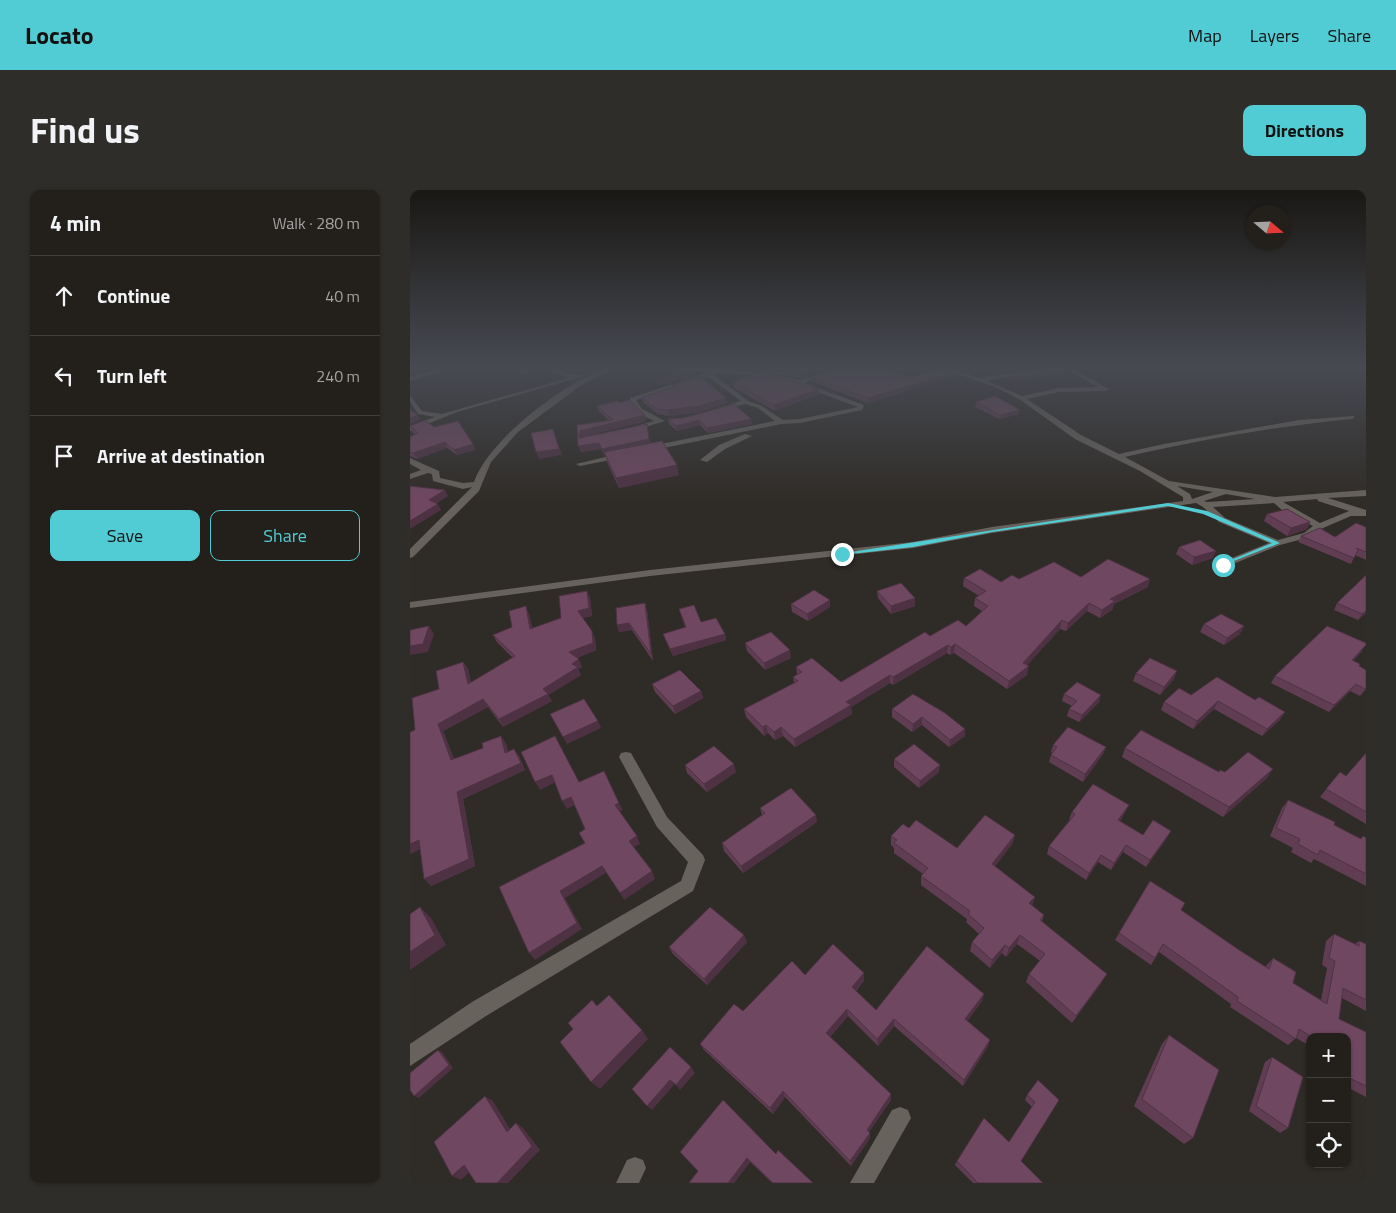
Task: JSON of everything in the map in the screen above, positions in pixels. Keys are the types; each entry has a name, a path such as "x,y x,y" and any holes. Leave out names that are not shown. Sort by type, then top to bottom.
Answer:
{"street":[{"path":"422,413 441,416"},
{"path":"410,429 450,413"},
{"path":"410,555 476,489 479,478 506,438 538,413"},
{"path":"627,431 665,421 644,413"},
{"path":"769,413 782,422"},
{"path":"642,451 782,422 838,413"},
{"path":"1043,413 1078,437 1170,483 1192,502 1206,505 1366,493"},
{"path":"1117,457 1164,446 1274,428 1299,422 1352,417"},
{"path":"704,460 722,447 766,429 770,425"},
{"path":"580,464 633,452"},
{"path":"410,460 436,473 436,479 463,486 478,484"},
{"path":"410,477 429,470"},
{"path":"1170,483 1276,500 1286,508 1320,526"},
{"path":"410,605 650,573 913,545 992,530 1192,502 1226,491"},
{"path":"1324,496 1321,499 1366,514"},
{"path":"1168,505 1205,512 1277,543"},
{"path":"1206,505 1222,520"},
{"path":"1223,565 1277,543 1307,535 1320,526 1350,513 1366,514"},
{"path":"410,1056 478,1009 687,886 697,860 662,822 626,757"},
{"path":"861,1183 900,1118"}],"building":[{"path":"410,413 418,415 410,418"},
{"path":"605,413 643,413 645,415 580,431 579,438 647,424 649,439 602,449 599,443 578,446 577,425 613,420"},
{"path":"700,413 745,413 751,419 707,428 699,420 676,426 668,419 683,418"},
{"path":"425,420 434,427 458,421 473,444 454,450 445,442 413,453 410,452 410,437 418,433 410,426"},
{"path":"553,429 559,449 536,452 531,433"},
{"path":"662,441 677,465 616,478 604,452"},
{"path":"410,486 445,490 429,500 438,504 410,521"},
{"path":"1287,509 1310,522 1291,528 1267,514"},
{"path":"1356,523 1366,527 1366,552 1356,548 1358,550 1354,558 1301,536 1320,528 1335,537"},
{"path":"1200,540 1216,551 1194,557 1179,547"},
{"path":"1108,559 1150,579 1110,599 1115,601 1102,610 1089,603 1068,623 1062,620 1023,663 1029,666 1009,681 955,644 951,647 948,645 893,677 890,675 846,702 851,705 794,739 781,727 774,732 766,725 763,727 744,709 798,681 793,677 802,672 796,667 812,658 841,682 925,632 930,636 958,620 966,626 988,606 975,598 986,591 964,578 980,569 1001,582 1012,575 1019,579 1054,562 1081,577"},
{"path":"1366,575 1366,611 1362,614 1337,603"},
{"path":"901,583 915,598 891,606 877,591"},
{"path":"814,590 830,600 807,614 791,604"},
{"path":"587,591 589,608 578,611 592,631 593,643 569,652 579,659 572,664 578,667 543,689 548,694 499,719 483,699 438,724 451,760 483,748 482,743 501,736 505,753 514,749 521,763 457,792 469,859 424,879 419,840 410,844 410,732 415,730 412,698 439,689 436,671 463,662 468,684 515,656 493,635 512,627 509,611 526,606 530,629 561,618 559,596"},
{"path":"645,603 651,654 629,623 617,625 616,608"},
{"path":"694,605 701,622 716,618 725,634 670,649 663,634 686,627 679,609"},
{"path":"1221,614 1244,626 1227,638 1204,624"},
{"path":"429,626 423,644 410,646 410,630"},
{"path":"1327,626 1366,643 1352,660 1366,670 1366,688 1356,684 1334,705 1275,676"},
{"path":"771,632 790,650 764,663 745,643"},
{"path":"1150,658 1177,671 1164,687 1136,673"},
{"path":"680,670 701,691 673,706 652,684"},
{"path":"1217,677 1255,700 1259,697 1285,712 1267,729 1218,701 1197,721 1164,702 1179,688 1191,695"},
{"path":"1077,682 1101,695 1082,715 1069,709 1077,701 1064,694"},
{"path":"913,694 945,713 965,729 950,740 922,717 913,724 892,709"},
{"path":"584,699 598,721 563,737 550,714"},
{"path":"1068,727 1106,747 1085,774 1051,755 1057,747 1053,745"},
{"path":"1141,730 1219,772 1220,770 1225,772 1248,752 1273,769 1229,807 1125,748"},
{"path":"555,736 579,782 604,771 619,803 615,805 637,836 629,841 652,871 620,893 602,866 560,891 577,923 529,953 499,887 585,843 579,833 585,829 571,797 562,801 552,775 535,782 521,752"},
{"path":"914,744 940,765 920,781 894,759"},
{"path":"714,746 734,764 704,784 685,765"},
{"path":"1366,753 1366,812 1326,789 1340,772 1346,776"},
{"path":"1093,784 1129,805 1118,820 1143,835 1153,820 1171,831 1150,860 1126,845 1114,863 1101,855 1089,873 1049,846 1075,814 1072,812"},
{"path":"791,788 816,815 741,866 722,843 765,813 760,808"},
{"path":"1288,800 1335,822 1334,825 1361,839 1363,836 1366,838 1366,874 1320,850 1318,855 1298,844 1300,839 1276,828"},
{"path":"985,815 1015,835 992,864 1035,897 1029,903 1044,915 1040,920 1107,974 1076,1016 1029,974 1045,954 1020,935 1009,948 1005,945 992,960 972,942 984,928 968,914 970,911 921,876 928,868 894,843 897,840 891,836 903,824 909,828 916,820 957,848"},
{"path":"1150,881 1185,903 1181,910 1269,969 1273,958 1296,972 1293,983 1327,1004 1335,961 1329,958 1334,934 1359,946 1359,941 1366,944 1366,1000 1343,988 1339,1019 1366,1032 1366,1086 1351,1079 1351,1033 1306,1033 1299,1029 1296,1039 1237,1001 1238,997 1163,944 1155,958 1119,933"},
{"path":"420,907 435,935 410,952 410,914"},
{"path":"710,907 744,935 704,979 669,947"},
{"path":"833,944 864,973 852,987 876,1010 927,946 984,994 965,1019 990,1040 964,1080 894,1019 877,1039 847,1009 826,1033 891,1094 867,1130 870,1133 850,1161 783,1091 770,1108 700,1044 734,1004 743,1011 792,961 805,975"},
{"path":"609,995 642,1030 591,1082 560,1042 573,1029 568,1023 592,1000 597,1006"},
{"path":"1169,1035 1219,1070 1193,1138 1142,1099"},
{"path":"670,1047 691,1067 676,1085 670,1080 647,1106 632,1089"},
{"path":"438,1050 449,1065 414,1096 410,1090 410,1073"},
{"path":"1272,1057 1303,1077 1288,1128 1256,1106"},
{"path":"1038,1080 1059,1100 1021,1161 1043,1183 978,1183 957,1161 984,1118 1009,1142 1035,1102 1027,1095"},
{"path":"485,1096 507,1132 516,1123 532,1146 497,1183 476,1183 464,1165 452,1176 434,1142"},
{"path":"723,1100 776,1154 778,1150 813,1183 773,1183 747,1158 728,1183 689,1183 698,1171 680,1152"}],"route":[{"path":"842,554 913,545 992,530 1168,505 1205,512 1277,543 1223,565"}]}
